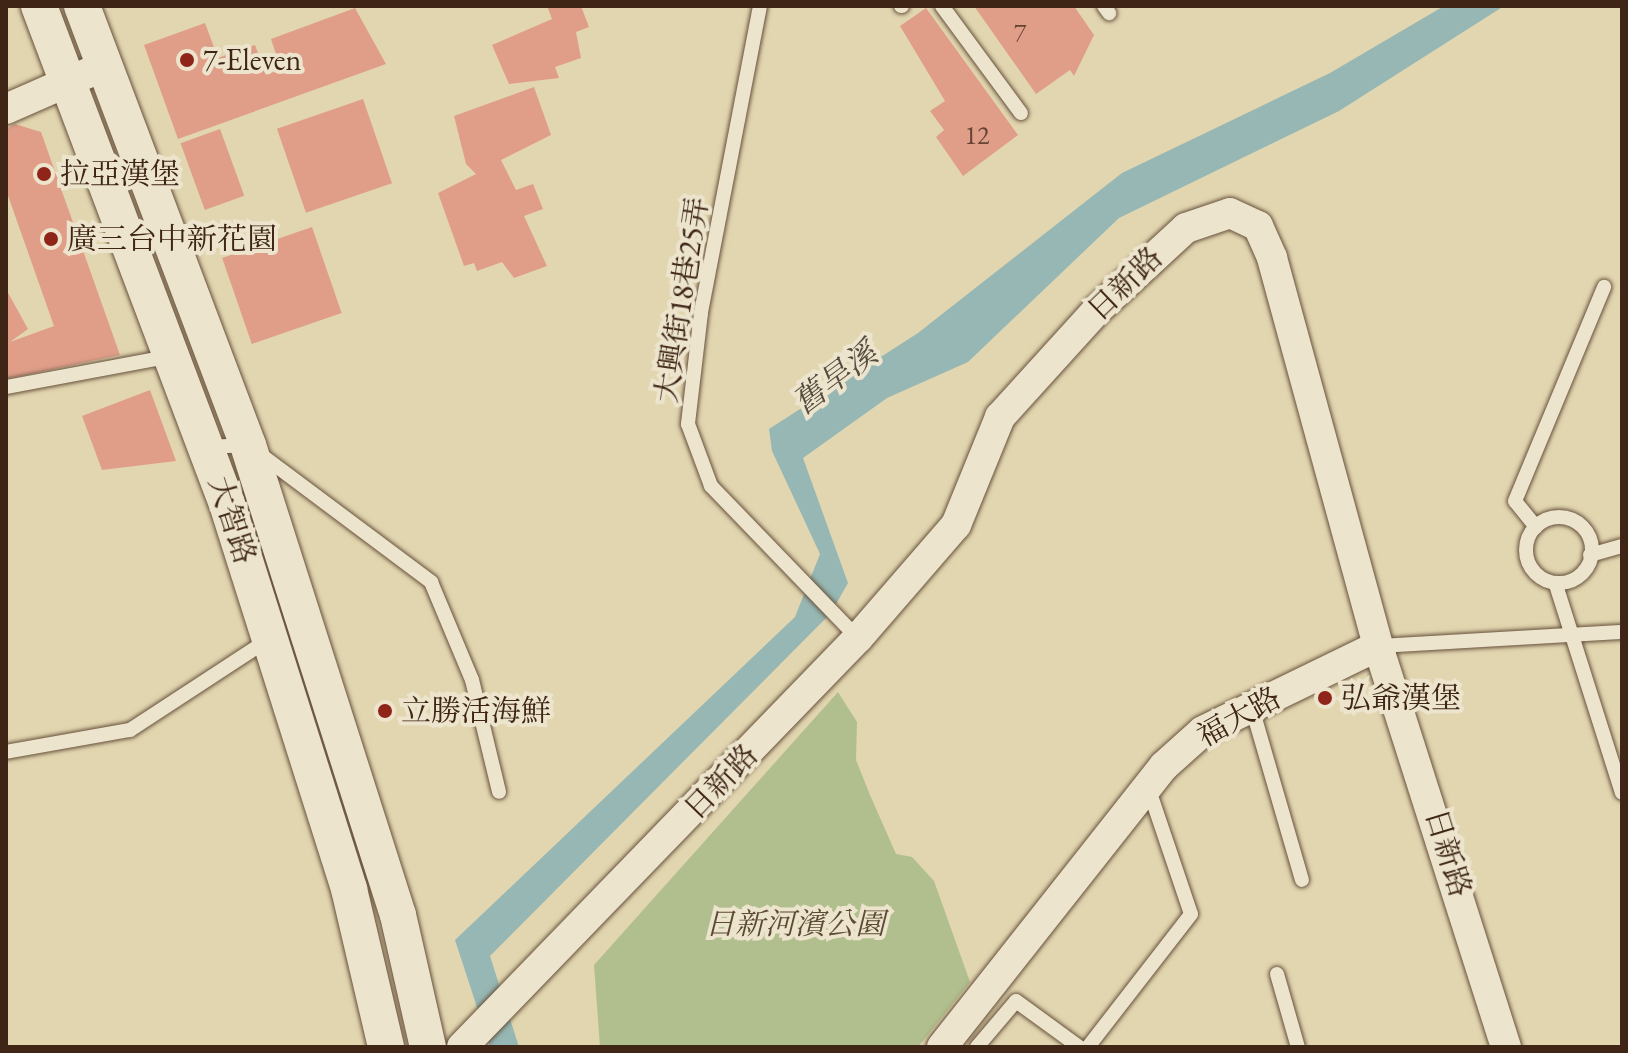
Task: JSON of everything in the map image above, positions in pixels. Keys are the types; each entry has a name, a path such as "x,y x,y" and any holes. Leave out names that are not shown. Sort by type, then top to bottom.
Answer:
{"street":[{"name":"大智路","path":"39,6 208,447 349,889 386,1047"},
{"name":"大智路","path":"82,6 248,445 398,915 428,1047"},
{"path":"6,109 104,66"},
{"name":"日新路","path":"471,1040 858,638 956,525 1000,417 1156,252 1186,228 1230,213 1258,226 1272,258 1378,646 1506,1047"},
{"name":"福大路","path":"942,1047 1148,787 1203,731 1378,646"}],"lane":[{"name":"大興街18巷25弄","path":"760,6 701,313 688,424 711,486 858,638"},
{"path":"942,6 1021,113"},
{"path":"1536,527 1515,501 1604,287"},
{"path":"6,387 173,355"},
{"path":"208,447 248,445 431,582 472,680 499,792"},
{"path":"1590,555 1578,521 1554,515 1536,527 1528,543 1535,576 1556,585 1577,578 1590,555 1622,546"},
{"path":"1556,585 1622,793"},
{"name":"福大路","path":"1378,646 1622,632"},
{"path":"6,752 130,730 269,639"},
{"path":"1252,708 1302,880"},
{"path":"1088,1047 1191,914 1148,787"},
{"path":"1277,974 1298,1047"},
{"path":"977,1047 1016,1001 1079,1047"}],"green space":[{"name":"日新河濱公園","path":"838,692 857,722 856,760 896,854 912,857 934,881 970,982 918,1047 600,1047 594,965"}],"water":[{"path":"1444,6 1504,6 1339,111 1119,218 968,362 887,398 803,458 848,583 831,613 490,956 519,1047 490,1047 455,940 795,617 820,554 772,451 769,429 918,333 1122,173 1330,73"}],"building":[{"path":"547,6 581,6 589,27 576,32 581,58 555,67 559,78 509,84 492,45 552,19"},
{"path":"974,6 1074,6 1094,35 1074,76 1070,70 1036,94"},
{"path":"355,8 386,64 178,139 144,45 205,23 218,58 255,45 266,75 281,69 271,39"},
{"path":"926,8 1018,135 963,176 936,137 944,130 930,111 945,101 900,26"},
{"path":"534,87 551,135 501,160 516,190 533,184 543,209 524,216 547,266 514,278 502,262 477,271 474,263 464,266 438,193 476,174 466,164 454,116"},
{"path":"363,99 392,183 306,213 277,129"},
{"name":"廣三台中新花園","path":"15,124 41,132 120,355 6,379 6,289 28,329 10,342 54,326 6,190 6,129"},
{"path":"220,129 244,196 205,210 181,143"},
{"path":"312,227 342,313 252,344 222,258"},
{"path":"150,390 176,461 102,470 82,416"}],"place":[{"name":"7-Eleven","path":"187,60"},
{"name":"拉亞漢堡","path":"44,174"},
{"name":"廣三台中新花園","path":"51,239"},
{"name":"弘爺漢堡","path":"1325,698"},
{"name":"立勝活海鮮","path":"385,711"}],"water label":[{"name":"舊旱溪","path":"835,378"}]}
